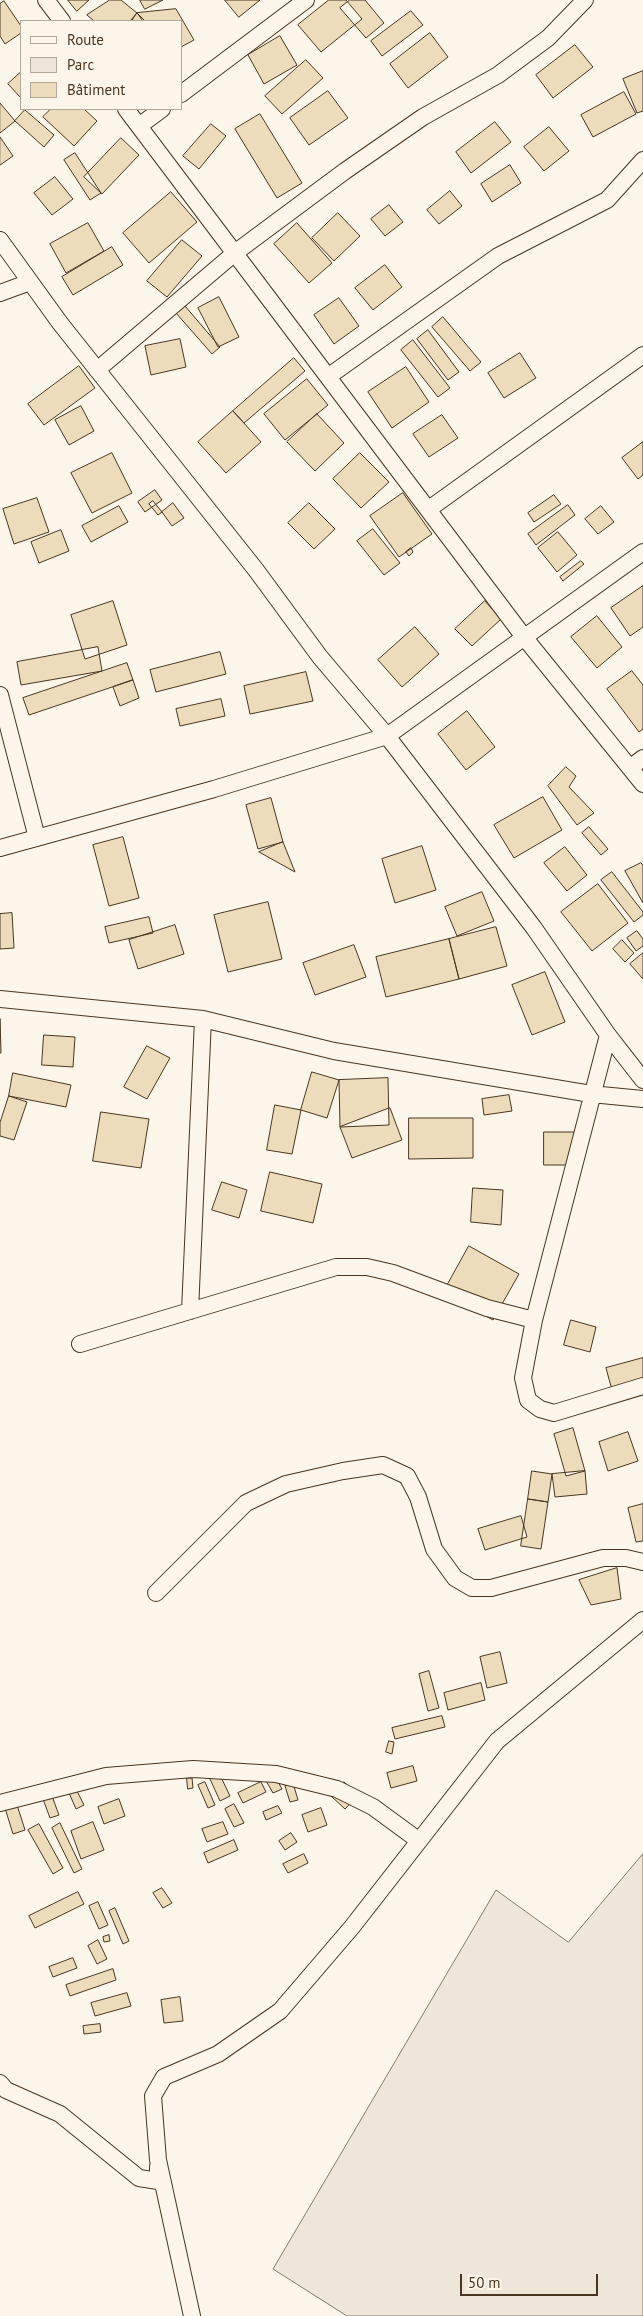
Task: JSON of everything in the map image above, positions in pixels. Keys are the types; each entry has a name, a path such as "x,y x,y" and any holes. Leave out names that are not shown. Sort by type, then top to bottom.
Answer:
{"street":[{"path":"46,0 61,20"},
{"path":"182,93 306,0"},
{"path":"97,370 236,252 345,171 423,117 498,75 548,38 585,0"},
{"path":"127,110 236,252 524,637 643,784"},
{"path":"139,126 161,110"},
{"path":"329,376 498,256 607,200 643,160"},
{"path":"0,240 97,370 256,570 320,657 387,736 534,928 608,1035 643,1080"},
{"path":"0,293 30,282"},
{"path":"429,509 643,354"},
{"path":"0,848 214,789 387,736 643,552"},
{"path":"0,694 37,838"},
{"path":"630,768 643,758"},
{"path":"0,999 203,1018 334,1051 591,1094 643,1099"},
{"path":"190,1311 203,1018"},
{"path":"608,1035 591,1094 534,1320 523,1378 528,1400 540,1409 554,1413 643,1386"},
{"path":"80,1344 336,1267 367,1267 393,1272 487,1308 534,1320"},
{"path":"156,1593 246,1503 286,1484 343,1471 383,1465 407,1476 418,1497 434,1549 455,1578 472,1588 491,1588 603,1558 626,1558 643,1562"},
{"path":"0,2083 6,2090 60,2114 139,2178 158,2181 153,2096 164,2077 218,2054 280,2011 352,1926 497,1741 643,1620"},
{"path":"0,1803 106,1776 193,1769 276,1774 337,1789 373,1806 418,1840"},
{"path":"158,2160 192,2316"}],"green space":[{"path":"643,1854 643,2316 347,2316 273,2269 496,1890 568,1942"}],"building":[{"path":"68,0 89,0 77,11"},
{"path":"110,0 121,0 137,13 131,20 93,20 87,15"},
{"path":"140,0 163,0 145,9"},
{"path":"225,0 260,0 239,17"},
{"path":"329,0 346,0 362,19 321,52 298,25"},
{"path":"350,0 365,0 384,23 366,38 340,8"},
{"path":"4,1 20,25 20,34 5,44 0,36 0,4"},
{"path":"176,9 194,40 182,46 182,20 142,20 137,13"},
{"path":"411,11 423,25 382,56 371,41"},
{"path":"137,13 144,20 133,20"},
{"path":"430,33 448,57 408,88 390,64"},
{"path":"280,36 297,65 264,84 248,55"},
{"path":"575,45 593,67 553,98 536,75"},
{"path":"306,60 323,78 282,114 265,96"},
{"path":"643,71 643,111 637,113 623,79"},
{"path":"20,73 20,97 8,84"},
{"path":"328,91 348,118 309,145 290,118"},
{"path":"624,92 636,114 593,137 581,115"},
{"path":"0,103 15,121 0,133"},
{"path":"25,110 54,135 44,147 15,121"},
{"path":"50,110 85,110 97,121 74,146 43,117"},
{"path":"260,114 302,183 277,198 235,129"},
{"path":"495,122 511,142 471,173 456,152"},
{"path":"211,124 226,136 199,169 183,156"},
{"path":"549,127 569,151 544,171 524,147"},
{"path":"0,137 13,156 0,165"},
{"path":"121,138 139,155 102,194 84,177"},
{"path":"75,153 101,193 90,200 64,160"},
{"path":"510,165 521,183 492,202 481,184"},
{"path":"55,177 73,199 52,215 34,193"},
{"path":"450,191 462,206 439,224 427,210"},
{"path":"171,192 197,222 149,263 123,233"},
{"path":"389,205 403,222 385,236 371,219"},
{"path":"338,213 360,236 334,261 312,238"},
{"path":"88,223 104,251 66,273 50,244"},
{"path":"297,223 332,263 309,283 274,244"},
{"path":"182,240 202,256 167,297 147,281"},
{"path":"112,247 123,265 73,295 62,277"},
{"path":"385,265 402,287 373,310 355,288"},
{"path":"219,297 239,337 218,347 198,308"},
{"path":"339,298 359,326 334,344 314,315"},
{"path":"185,306 220,347 212,354 176,313"},
{"path":"443,317 481,362 470,371 432,327"},
{"path":"428,330 459,372 448,380 417,339"},
{"path":"180,339 186,367 151,375 145,346"},
{"path":"413,340 450,388 438,397 401,350"},
{"path":"520,353 536,378 504,398 488,373"},
{"path":"294,358 305,371 244,423 233,411"},
{"path":"79,366 95,388 44,425 28,404"},
{"path":"406,367 429,402 392,428 368,392"},
{"path":"307,379 328,405 285,440 264,414"},
{"path":"81,406 94,431 69,445 55,420"},
{"path":"233,411 261,442 226,473 198,442"},
{"path":"317,414 344,443 315,471 287,442"},
{"path":"442,415 458,438 429,457 413,434"},
{"path":"643,442 643,475 638,479 622,458"},
{"path":"112,453 132,493 92,513 71,473"},
{"path":"360,453 389,482 361,508 333,479"},
{"path":"155,490 162,500 145,512 138,502"},
{"path":"403,493 432,534 399,557 370,516"},
{"path":"554,495 561,504 534,522 528,513"},
{"path":"37,498 49,532 14,544 3,509"},
{"path":"153,501 162,512 158,515 149,504"},
{"path":"173,503 184,518 172,526 162,512"},
{"path":"309,503 335,529 314,549 288,523"},
{"path":"568,505 575,515 536,545 528,534"},
{"path":"119,506 128,522 91,542 82,526"},
{"path":"601,506 614,522 598,534 585,519"},
{"path":"373,529 400,563 384,575 357,541"},
{"path":"61,530 69,551 39,563 31,542"},
{"path":"558,532 577,555 557,572 538,548"},
{"path":"411,548 413,552 409,556 406,552"},
{"path":"581,561 584,564 563,581 560,577"},
{"path":"643,586 643,627 630,636 611,608"},
{"path":"113,601 127,645 85,659 71,615"},
{"path":"485,601 501,619 472,646 455,629"},
{"path":"597,616 622,647 597,668 571,637"},
{"path":"415,627 439,654 402,687 378,660"},
{"path":"98,647 102,671 21,685 17,662"},
{"path":"220,652 226,674 156,692 150,670"},
{"path":"127,663 133,680 29,715 23,698"},
{"path":"632,671 643,685 643,729 639,732 607,689"},
{"path":"306,672 313,701 250,714 244,686"},
{"path":"133,680 139,698 120,706 113,687"},
{"path":"221,699 225,716 180,726 176,709"},
{"path":"467,711 495,747 466,770 438,734"},
{"path":"566,767 576,776 569,787 594,813 577,825 548,786"},
{"path":"543,797 562,830 514,858 494,825"},
{"path":"271,798 283,842 258,849 246,805"},
{"path":"589,827 608,849 601,855 582,833"},
{"path":"123,837 139,898 109,906 93,845"},
{"path":"283,842 295,872 259,852"},
{"path":"422,846 436,890 395,903 382,859"},
{"path":"565,847 587,875 567,891 544,863"},
{"path":"641,863 643,865 643,903 625,871"},
{"path":"612,872 643,912 643,915 634,922 601,880"},
{"path":"598,884 628,923 592,951 561,912"},
{"path":"482,892 494,921 457,936 445,907"},
{"path":"268,902 282,959 228,972 214,915"},
{"path":"12,913 14,948 0,949 0,914"},
{"path":"149,917 153,933 109,943 105,927"},
{"path":"175,925 184,954 138,969 129,940"},
{"path":"496,927 507,966 459,979 449,939"},
{"path":"637,931 643,939 643,946 636,951 627,938"},
{"path":"449,939 459,979 386,997 376,957"},
{"path":"622,940 634,953 625,962 613,949"},
{"path":"354,945 366,977 315,995 303,963"},
{"path":"643,953 643,979 630,964"},
{"path":"545,972 565,1022 532,1035 512,985"},
{"path":"0,1019 1,1053 0,1053"},
{"path":"44,1035 75,1037 73,1067 42,1065"},
{"path":"147,1046 170,1058 147,1099 124,1087"},
{"path":"312,1072 339,1080 327,1118 301,1110"},
{"path":"13,1073 71,1085 66,1107 9,1096"},
{"path":"388,1078 389,1125 340,1127 339,1080"},
{"path":"509,1095 512,1111 484,1115 482,1099"},
{"path":"9,1096 27,1102 14,1140 0,1136 0,1123"},
{"path":"275,1105 301,1110 292,1154 267,1150"},
{"path":"390,1108 402,1140 352,1158 340,1127"},
{"path":"101,1112 149,1119 141,1168 93,1161"},
{"path":"409,1118 473,1118 473,1158 409,1159"},
{"path":"544,1132 575,1132 575,1165 544,1165"},
{"path":"270,1172 322,1184 313,1223 261,1211"},
{"path":"222,1182 247,1190 239,1218 212,1210"},
{"path":"473,1188 503,1190 501,1225 471,1222"},
{"path":"469,1246 519,1274 493,1320 443,1293"},
{"path":"571,1320 596,1327 590,1352 564,1345"},
{"path":"643,1358 643,1381 612,1390 606,1368"},
{"path":"573,1428 585,1471 566,1476 554,1434"},
{"path":"628,1432 638,1461 608,1471 599,1442"},
{"path":"532,1471 552,1474 548,1502 528,1499"},
{"path":"585,1471 587,1494 555,1497 552,1474"},
{"path":"528,1499 548,1502 541,1549 521,1546"},
{"path":"643,1504 643,1541 636,1542 628,1508"},
{"path":"521,1516 527,1537 485,1550 478,1529"},
{"path":"617,1568 621,1599 591,1605 579,1580"},
{"path":"500,1652 507,1683 487,1688 480,1657"},
{"path":"429,1671 439,1708 428,1711 419,1674"},
{"path":"481,1683 485,1700 448,1710 444,1693"},
{"path":"442,1716 445,1727 395,1739 392,1728"},
{"path":"389,1741 394,1742 392,1754 386,1752"},
{"path":"413,1766 417,1781 391,1788 387,1773"},
{"path":"270,1767 282,1789 273,1793 261,1772"},
{"path":"220,1775 230,1796 220,1801 210,1779"},
{"path":"187,1778 192,1778 193,1788 188,1789"},
{"path":"205,1782 215,1805 208,1808 198,1785"},
{"path":"261,1782 266,1792 243,1803 238,1793"},
{"path":"344,1782 358,1795 345,1809 331,1796"},
{"path":"73,1783 84,1805 76,1809 66,1786"},
{"path":"293,1783 298,1800 290,1802 285,1786"},
{"path":"49,1788 59,1815 50,1818 40,1791"},
{"path":"119,1799 125,1816 104,1824 98,1807"},
{"path":"234,1804 244,1823 234,1827 225,1809"},
{"path":"17,1805 25,1830 13,1834 5,1808"},
{"path":"278,1806 282,1813 266,1820 263,1812"},
{"path":"321,1808 327,1825 308,1832 302,1815"},
{"path":"93,1822 104,1850 81,1859 71,1831"},
{"path":"223,1822 228,1834 207,1842 202,1829"},
{"path":"60,1823 82,1869 74,1873 52,1828"},
{"path":"39,1824 63,1868 53,1874 28,1830"},
{"path":"291,1833 297,1842 285,1850 279,1841"},
{"path":"234,1840 238,1850 208,1863 204,1853"},
{"path":"304,1854 308,1863 288,1873 283,1864"},
{"path":"162,1888 172,1903 163,1908 153,1893"},
{"path":"78,1892 84,1904 35,1928 29,1916"},
{"path":"98,1902 108,1925 99,1929 89,1906"},
{"path":"115,1908 129,1941 123,1944 109,1911"},
{"path":"109,1935 110,1941 104,1942 103,1937"},
{"path":"98,1940 107,1959 97,1964 88,1946"},
{"path":"73,1958 77,1968 53,1977 49,1967"},
{"path":"113,1969 116,1980 70,1996 66,1985"},
{"path":"127,1993 131,2006 95,2016 91,2003"},
{"path":"180,1997 183,2021 164,2023 161,2000"},
{"path":"100,2024 101,2032 84,2034 83,2026"}]}
